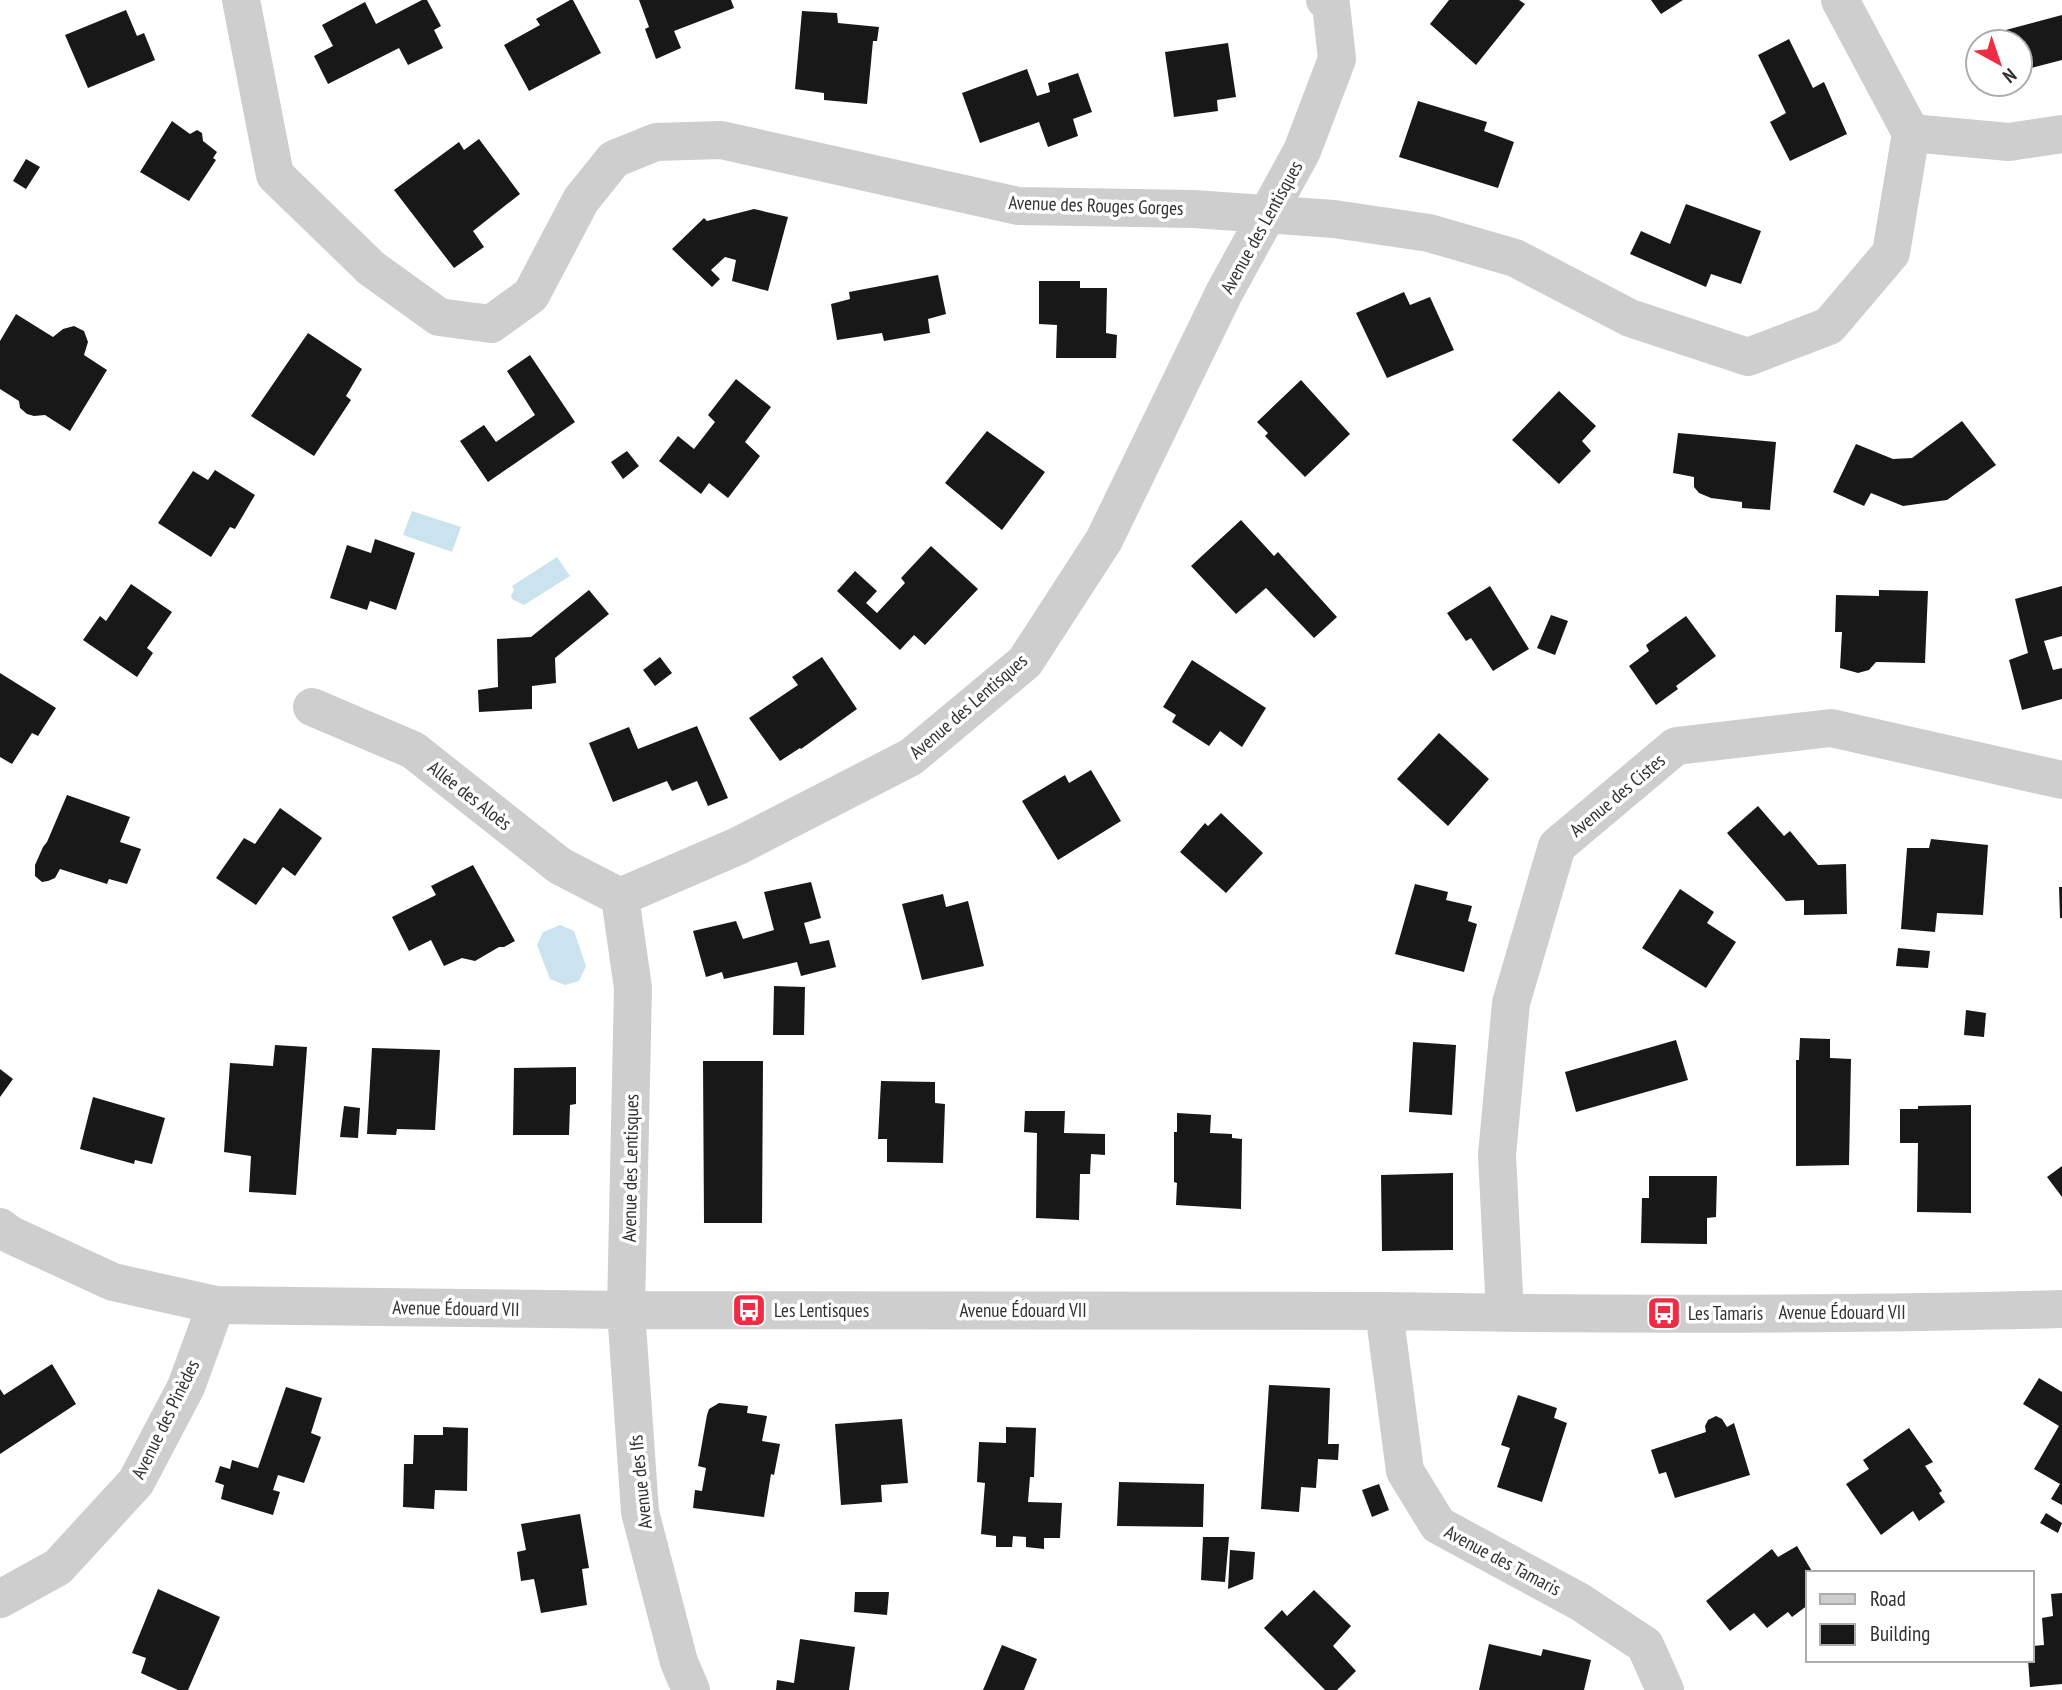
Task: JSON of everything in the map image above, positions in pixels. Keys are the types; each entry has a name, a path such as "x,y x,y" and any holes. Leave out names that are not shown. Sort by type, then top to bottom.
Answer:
{"street":[{"name":"Avenue des Rouges Gorges","path":"242,0 275,175 371,268 439,317 491,324 531,295 582,200 614,159 656,142 721,140 1018,205 1194,209 1334,219 1429,233 1515,258 1630,318 1748,357 1829,326 1891,253 1911,133"},
{"name":"Avenue des Lentisques","path":"626,1310 633,988 620,897 738,846 911,757 1024,662 1104,540 1224,293 1302,151 1337,59 1331,5 1325,0"},
{"path":"1840,0 1911,133 2009,142 2062,134"},
{"name":"Allée des Aloès","path":"312,707 413,750 560,866 620,897"},
{"name":"Avenue des Cistes","path":"1505,1313 1497,1155 1511,1003 1557,846 1676,746 1831,728 2062,780"},
{"name":"Avenue Édouard VII","path":"4,1238 113,1282 216,1306 1505,1313 1905,1312 2062,1308"},
{"name":"Avenue des Pinèdes","path":"0,1599 58,1567 136,1482 186,1387 216,1306"},
{"name":"Avenue des Ifs","path":"626,1310 640,1512 679,1662 691,1690"},
{"name":"Avenue des Tamaris","path":"1384,1311 1405,1471 1438,1525 1580,1602 1644,1645 1665,1690"}],"water":[{"path":"412,511 461,527 452,552 403,535"},
{"path":"557,557 570,576 524,605 512,599 512,586"},
{"path":"560,925 574,931 586,966 579,981 565,985 550,979 537,945 543,932"}],"building":[{"path":"422,0 427,0 441,26 434,30 443,48 408,65 399,48 328,84 314,56 333,46 322,25 365,2 376,24"},
{"path":"573,0 601,53 529,91 504,45 540,25 536,19"},
{"path":"639,0 731,0 734,8 674,31 681,48 656,59 645,29 649,27"},
{"path":"1449,0 1519,0 1525,4 1476,65 1430,24"},
{"path":"1651,0 1683,0 1661,14"},
{"path":"126,10 137,36 144,33 155,60 88,88 65,35"},
{"path":"802,11 837,13 838,23 879,27 877,41 873,41 867,104 824,100 824,93 795,89"},
{"path":"2062,15 2062,60 2034,67 2034,28 2013,28"},
{"path":"1789,39 1813,88 1824,82 1847,134 1790,161 1770,122 1786,113 1758,55"},
{"path":"1228,43 1236,97 1217,100 1218,111 1174,117 1165,52"},
{"path":"1027,69 1037,96 1050,92 1048,83 1078,73 1092,112 1073,119 1078,136 1048,147 1039,122 980,143 962,93"},
{"path":"1418,101 1487,122 1484,131 1514,142 1498,188 1399,157"},
{"path":"172,121 190,134 197,130 202,133 203,141 217,152 213,158 216,160 189,201 140,172"},
{"path":"479,139 520,194 473,231 484,247 454,268 394,190 459,142 464,150"},
{"path":"26,159 40,167 26,189 13,181"},
{"path":"1686,204 1761,231 1741,284 1711,274 1706,287 1630,254 1641,231 1670,244"},
{"path":"754,209 788,217 768,291 732,281 736,260 725,257 711,270 720,279 712,287 672,249 704,218 707,221"},
{"path":"938,275 946,314 928,319 930,333 884,341 882,333 837,340 831,304 850,299 849,292"},
{"path":"1039,281 1080,281 1080,288 1107,288 1106,333 1117,335 1116,358 1056,358 1057,325 1039,324"},
{"path":"1404,292 1410,305 1430,297 1454,350 1387,378 1356,313"},
{"path":"16,314 53,337 63,329 74,326 84,331 88,342 84,355 107,370 70,431 45,415 27,414 20,408 19,401 0,389 0,341"},
{"path":"308,333 362,369 346,396 351,400 314,456 251,416"},
{"path":"530,355 575,422 488,482 460,441 484,425 496,442 535,415 507,371"},
{"path":"736,379 771,407 745,442 760,456 728,498 709,483 701,494 659,461 678,436 694,449 715,422 708,415"},
{"path":"1301,380 1350,434 1305,477 1265,436 1268,433 1257,422"},
{"path":"1559,391 1596,426 1582,441 1591,451 1559,484 1512,440"},
{"path":"1962,421 1996,465 1947,500 1903,506 1871,493 1864,506 1833,492 1856,444 1893,459 1912,458"},
{"path":"987,431 1045,472 1002,530 945,483"},
{"path":"1678,433 1776,442 1770,510 1742,508 1742,502 1711,498 1699,493 1694,487 1694,477 1673,473"},
{"path":"627,451 639,466 623,479 611,462"},
{"path":"215,470 255,495 235,529 230,527 211,557 158,523 193,471 208,480"},
{"path":"1241,520 1274,556 1278,552 1337,617 1314,638 1266,588 1236,614 1191,566"},
{"path":"375,539 415,553 396,610 370,601 367,610 330,598 347,545 371,553"},
{"path":"931,546 978,589 925,645 914,635 900,650 837,591 855,571 877,591 866,603 877,613 905,583 901,578"},
{"path":"131,584 172,612 147,648 153,653 137,677 83,640 100,616 106,621"},
{"path":"1490,586 1529,649 1493,671 1471,638 1466,641 1447,613"},
{"path":"2062,586 2062,636 2044,641 2053,670 2062,668 2062,699 2022,710 2009,660 2028,653 2015,599"},
{"path":"589,590 609,614 555,658 556,683 532,686 532,709 479,712 478,690 498,687 497,639 531,637"},
{"path":"1879,590 1928,591 1925,663 1876,662 1869,670 1858,673 1840,668 1842,632 1835,632 1836,595 1879,596"},
{"path":"1551,615 1568,621 1555,655 1537,648"},
{"path":"1686,616 1716,656 1656,705 1629,666 1649,651 1646,645"},
{"path":"660,657 672,673 655,686 643,670"},
{"path":"822,657 857,709 780,761 749,718 798,685 792,677"},
{"path":"1192,660 1266,708 1242,747 1220,731 1209,746 1172,722 1176,715 1163,707"},
{"path":"0,673 56,708 38,736 32,733 12,764 0,757"},
{"path":"697,726 728,798 708,806 697,781 672,791 667,781 613,802 589,743 629,727 638,749"},
{"path":"1439,733 1489,779 1448,826 1397,779"},
{"path":"1091,770 1121,821 1058,860 1022,801 1065,775 1069,783"},
{"path":"67,795 130,817 120,842 141,849 127,884 109,879 107,884 60,869 55,878 48,881 42,882 35,876 35,865"},
{"path":"1758,806 1784,836 1790,831 1818,865 1846,864 1847,914 1804,915 1804,900 1786,901 1727,833"},
{"path":"280,808 322,838 295,876 283,867 256,905 216,878 244,838 255,844"},
{"path":"1221,813 1263,853 1226,893 1180,852 1205,823 1208,826"},
{"path":"1931,839 1988,845 1983,915 1937,913 1935,932 1901,929 1907,848 1929,848"},
{"path":"473,865 515,941 475,961 462,958 444,966 431,940 409,951 392,917 436,895 431,886"},
{"path":"811,882 821,918 804,923 810,944 829,940 836,967 801,976 797,962 724,979 722,972 706,977 693,931 736,921 743,939 774,930 764,892"},
{"path":"1415,884 1448,892 1446,900 1472,906 1468,921 1477,924 1464,972 1395,954"},
{"path":"2059,887 2062,887 2062,918 2060,918"},
{"path":"1680,889 1714,912 1707,923 1736,942 1706,988 1642,948"},
{"path":"943,894 946,907 968,901 984,966 922,980 902,904"},
{"path":"1898,948 1930,951 1928,968 1896,966"},
{"path":"774,986 805,987 804,1035 773,1035"},
{"path":"1966,1010 1986,1013 1984,1037 1964,1035"},
{"path":"1800,1038 1830,1039 1830,1058 1851,1059 1849,1165 1796,1166 1796,1060 1799,1060"},
{"path":"1676,1040 1688,1080 1576,1112 1565,1072"},
{"path":"1413,1042 1456,1045 1452,1115 1409,1112"},
{"path":"275,1045 307,1047 296,1195 249,1192 251,1156 224,1152 230,1063 273,1066"},
{"path":"372,1048 440,1050 435,1130 397,1129 396,1135 367,1134"},
{"path":"703,1061 763,1061 762,1223 704,1223"},
{"path":"576,1067 576,1104 570,1105 569,1135 513,1135 514,1068"},
{"path":"0,1069 13,1079 0,1097"},
{"path":"881,1081 935,1082 935,1103 945,1104 943,1163 887,1162 887,1139 878,1139"},
{"path":"93,1097 165,1118 152,1164 135,1160 134,1164 80,1149"},
{"path":"1971,1105 1971,1213 1917,1212 1918,1143 1900,1143 1900,1109"},
{"path":"344,1106 360,1108 358,1138 340,1137"},
{"path":"1025,1111 1065,1111 1064,1133 1105,1134 1105,1155 1091,1154 1090,1174 1080,1174 1079,1220 1036,1218 1037,1133 1024,1132"},
{"path":"1177,1113 1211,1115 1210,1133 1232,1134 1232,1138 1242,1139 1241,1209 1176,1205 1174,1132 1177,1132"},
{"path":"2062,1166 2062,1197 2047,1177"},
{"path":"1453,1173 1453,1250 1382,1251 1381,1175"},
{"path":"1649,1176 1717,1176 1716,1217 1707,1218 1707,1244 1641,1243 1642,1198 1649,1198"},
{"path":"52,1364 76,1404 0,1454 0,1389 4,1395"},
{"path":"2039,1378 2062,1392 2062,1505 2051,1499 2060,1484 2034,1469 2059,1426 2023,1404"},
{"path":"1269,1385 1330,1388 1328,1444 1339,1444 1338,1460 1318,1459 1316,1488 1301,1487 1299,1512 1261,1509"},
{"path":"286,1387 322,1398 311,1433 321,1437 304,1483 278,1475 273,1490 280,1492 273,1515 221,1499 224,1485 215,1482 220,1466 230,1469 232,1460 258,1468"},
{"path":"1518,1395 1557,1408 1554,1418 1567,1423 1542,1502 1497,1487 1510,1448 1501,1445"},
{"path":"719,1403 748,1406 747,1413 767,1416 762,1441 780,1444 774,1475 771,1474 764,1517 693,1508 695,1490 702,1491 706,1468 698,1466 707,1415 709,1409"},
{"path":"1716,1416 1722,1419 1727,1427 1734,1423 1750,1475 1675,1498 1666,1472 1659,1474 1651,1450 1706,1432 1708,1420"},
{"path":"902,1419 908,1483 881,1485 882,1502 841,1505 835,1424"},
{"path":"443,1427 468,1428 467,1491 435,1490 434,1509 403,1507 404,1464 413,1464 414,1435 443,1435"},
{"path":"1006,1427 1036,1428 1034,1477 1030,1477 1028,1502 1062,1503 1060,1538 1044,1538 1044,1549 1026,1547 1026,1537 1013,1536 1012,1547 996,1547 996,1536 981,1534 985,1483 977,1482 979,1442 1006,1443"},
{"path":"1909,1428 1933,1462 1925,1466 1942,1491 1939,1493 1945,1502 1919,1521 1913,1511 1881,1535 1846,1484 1869,1469 1863,1460"},
{"path":"1119,1482 1204,1484 1203,1527 1117,1526"},
{"path":"1379,1484 1389,1510 1372,1517 1362,1490"},
{"path":"2046,1513 2062,1523 2058,1533 2040,1523"},
{"path":"580,1514 589,1568 582,1569 587,1605 541,1613 534,1579 521,1581 517,1552 526,1550 521,1524"},
{"path":"1203,1537 1229,1537 1225,1582 1201,1580"},
{"path":"1797,1546 1812,1571 1806,1571 1806,1606 1792,1617 1788,1612 1767,1628 1754,1613 1730,1631 1706,1601 1772,1549 1778,1557"},
{"path":"1230,1550 1255,1552 1253,1579 1228,1589"},
{"path":"158,1589 220,1617 188,1690 178,1690 141,1673 146,1658 132,1653"},
{"path":"1314,1590 1351,1626 1333,1646 1356,1671 1337,1690 1325,1690 1264,1628 1282,1610 1287,1616"},
{"path":"855,1592 889,1592 887,1615 854,1612"},
{"path":"2062,1593 2062,1684 2030,1687 2028,1662 2034,1662 2034,1646 2044,1645 2042,1618 2053,1616 2051,1594"},
{"path":"800,1639 855,1647 849,1690 776,1690 777,1680 794,1683"},
{"path":"1489,1644 1541,1656 1543,1649 1591,1660 1584,1690 1479,1690"},
{"path":"1002,1645 1037,1659 1024,1690 983,1690"}],"place":[{"name":"Les Lentisques","path":"749,1310"},
{"name":"Les Tamaris","path":"1664,1313"}]}
